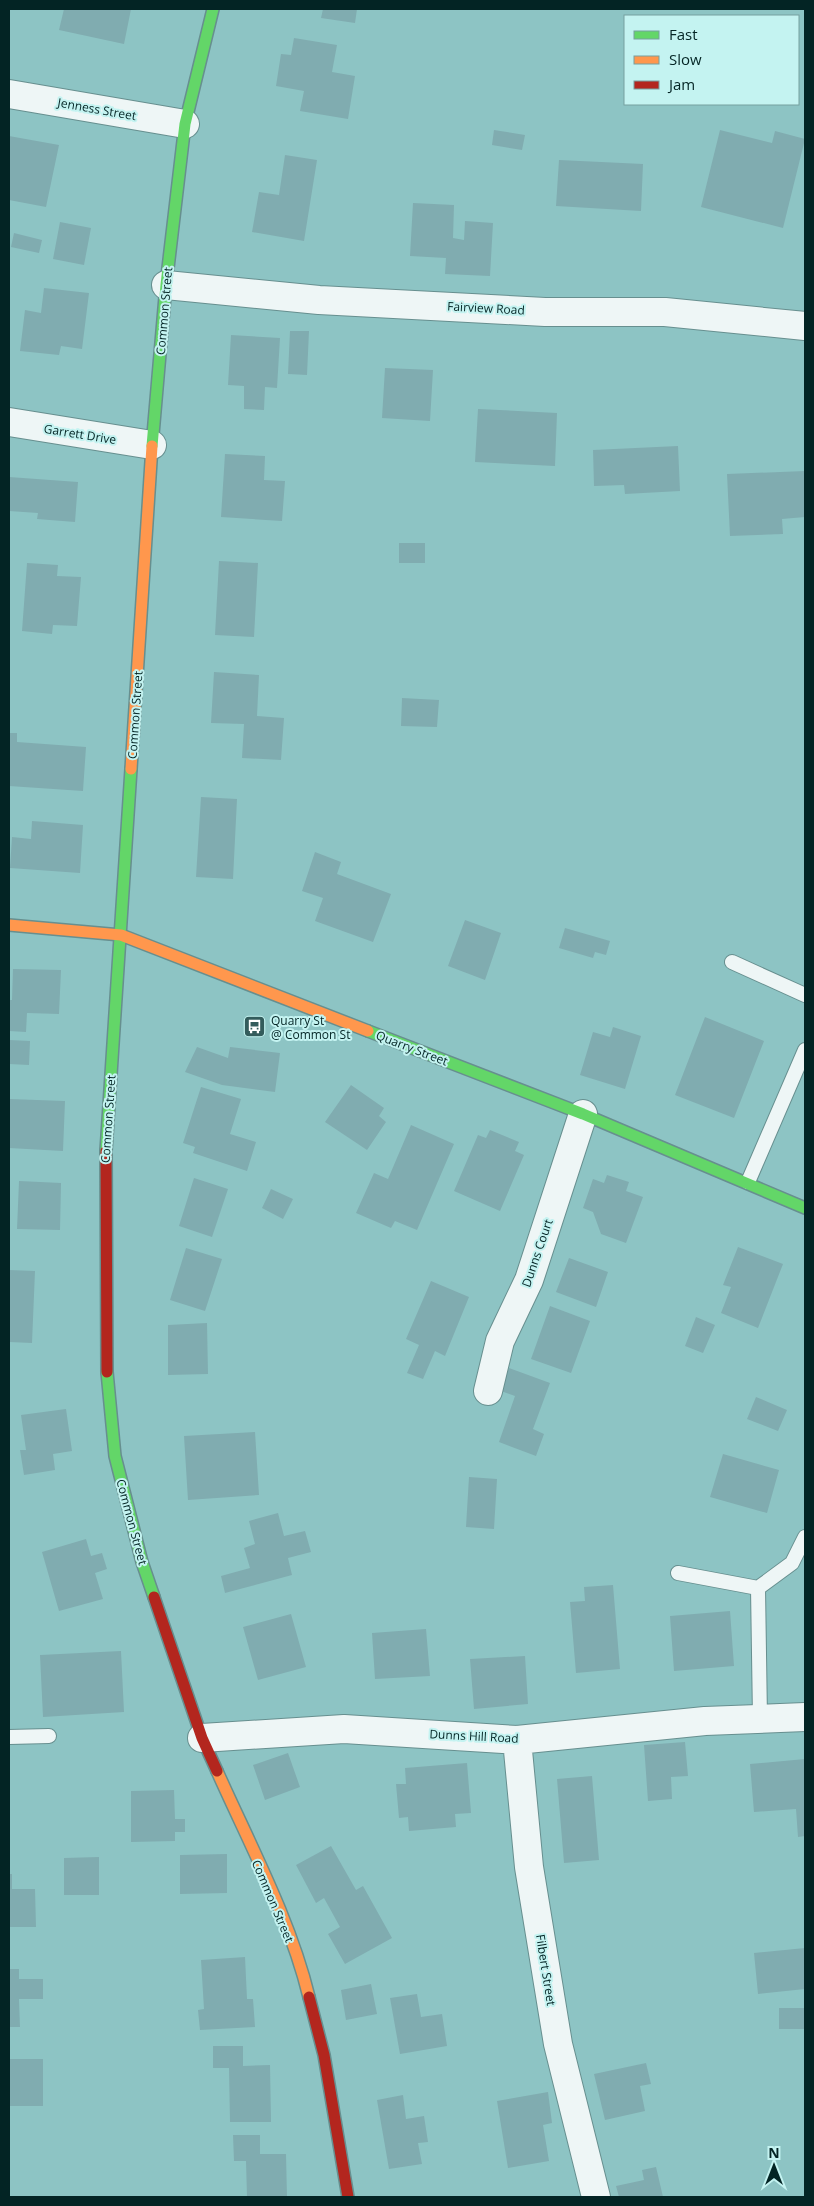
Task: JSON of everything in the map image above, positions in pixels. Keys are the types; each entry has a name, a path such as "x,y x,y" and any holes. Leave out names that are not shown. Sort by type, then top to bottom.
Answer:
{"street":[{"name":"Common Street","path":"213,9 185,124 166,286 152,446 122,935 105,1168 106,1367 115,1456 142,1562 202,1738 273,1897 303,1972 324,2055 348,2197"},
{"name":"Jenness Street","path":"9,94 185,124"},
{"name":"Fairview Road","path":"166,286 338,301 546,312 665,312 805,326"},
{"name":"Garrett Drive","path":"9,422 152,446"},
{"name":"Quarry Street","path":"9,925 122,935 582,1114 748,1182 805,1208"},
{"name":"Dunns Court","path":"488,1391 500,1341 529,1280 582,1114"},
{"name":"Dunns Hill Road","path":"202,1738 344,1729 517,1740 705,1721 805,1717"},
{"name":"Filbert Street","path":"517,1740 529,1867 558,2044 596,2197"}],"lane":[{"path":"732,962 805,995"},
{"path":"748,1182 805,1050"},
{"path":"678,1573 758,1588 792,1563 805,1536"},
{"path":"758,1588 760,1719"},
{"path":"9,1737 50,1736"}],"building":[{"path":"64,9 131,9 124,44 59,30"},
{"path":"323,9 357,9 355,23 321,18"},
{"path":"294,38 337,45 332,72 355,76 348,119 300,111 304,91 276,86 281,54 291,55"},
{"path":"494,130 525,135 522,150 492,145"},
{"path":"720,130 772,143 775,131 805,139 783,228 701,207"},
{"path":"9,136 59,145 46,207 9,200"},
{"path":"285,155 317,160 304,241 252,232 259,192 279,195"},
{"path":"559,160 643,164 641,211 556,206"},
{"path":"413,203 454,205 453,238 464,240 465,221 493,223 490,276 445,274 446,258 410,256"},
{"path":"60,222 91,228 84,265 53,259"},
{"path":"14,233 42,240 39,253 11,247"},
{"path":"44,288 89,293 82,349 61,346 59,355 20,351 25,310 41,313"},
{"path":"290,331 309,331 307,375 288,374"},
{"path":"231,335 280,338 277,388 265,387 264,410 244,409 244,386 228,385"},
{"path":"385,368 433,370 430,421 382,418"},
{"path":"478,409 557,413 555,466 475,462"},
{"path":"678,446 680,491 625,494 624,485 594,486 593,450"},
{"path":"225,454 265,456 264,480 285,481 282,521 221,517"},
{"path":"805,471 805,517 782,519 783,534 730,536 727,474"},
{"path":"9,477 78,482 75,522 37,519 38,513 9,511"},
{"path":"399,543 425,543 425,563 399,563"},
{"path":"219,561 258,563 254,637 215,635"},
{"path":"27,563 58,565 57,576 81,577 77,626 53,625 52,634 22,631"},
{"path":"214,672 259,675 257,716 284,718 281,760 242,758 244,724 211,723"},
{"path":"402,698 439,700 437,727 401,726"},
{"path":"9,733 17,733 17,742 86,747 83,791 9,786"},
{"path":"201,797 237,799 233,879 196,877"},
{"path":"32,821 83,825 80,873 10,868 12,837 31,839"},
{"path":"315,852 341,862 337,874 391,894 373,942 315,921 323,898 302,891"},
{"path":"465,920 501,933 485,980 448,966"},
{"path":"565,928 610,941 606,955 595,952 593,958 559,948"},
{"path":"13,969 61,970 59,1014 27,1013 26,1032 9,1031 9,1000 12,1000"},
{"path":"705,1017 764,1041 734,1118 675,1095"},
{"path":"613,1027 641,1036 625,1089 580,1075 593,1032 610,1037"},
{"path":"9,1040 30,1041 29,1065 9,1064"},
{"path":"197,1047 228,1058 230,1047 280,1053 275,1092 222,1085 185,1072"},
{"path":"351,1085 384,1108 379,1116 386,1122 367,1150 325,1122"},
{"path":"201,1087 241,1099 230,1134 256,1142 247,1171 193,1153 195,1147 183,1143"},
{"path":"9,1099 65,1101 63,1151 9,1148"},
{"path":"411,1125 454,1144 417,1230 395,1221 391,1228 356,1213 374,1173 388,1179"},
{"path":"490,1130 519,1142 515,1151 524,1155 500,1211 454,1191 478,1135 486,1138"},
{"path":"607,1175 629,1182 626,1191 643,1197 626,1243 601,1234 593,1212 583,1208 593,1179 604,1183"},
{"path":"194,1178 228,1189 212,1237 179,1226"},
{"path":"19,1181 61,1183 60,1230 17,1229"},
{"path":"271,1189 293,1199 283,1219 262,1208"},
{"path":"738,1247 783,1264 758,1328 721,1313 731,1287 723,1285"},
{"path":"186,1248 222,1259 205,1311 170,1300"},
{"path":"569,1258 608,1272 596,1307 556,1292"},
{"path":"9,1270 35,1271 32,1343 9,1342"},
{"path":"431,1281 469,1297 445,1356 435,1351 423,1379 407,1373 419,1345 406,1339"},
{"path":"550,1306 590,1321 571,1373 531,1359"},
{"path":"696,1317 715,1325 703,1353 685,1346"},
{"path":"207,1323 208,1374 168,1375 168,1325"},
{"path":"509,1368 550,1383 533,1429 544,1434 536,1456 499,1442 515,1396 501,1391"},
{"path":"756,1397 787,1410 778,1431 747,1419"},
{"path":"66,1409 72,1451 53,1454 55,1470 24,1475 20,1450 26,1450 21,1415"},
{"path":"255,1432 259,1495 188,1500 184,1436"},
{"path":"723,1454 779,1470 767,1513 710,1497"},
{"path":"469,1477 497,1479 494,1529 466,1527"},
{"path":"278,1513 284,1536 305,1531 311,1552 288,1558 292,1575 225,1593 221,1576 250,1568 244,1548 255,1544 249,1521"},
{"path":"86,1539 91,1556 102,1553 107,1569 95,1573 103,1599 59,1611 42,1552"},
{"path":"613,1585 620,1669 576,1673 570,1602 585,1601 584,1587"},
{"path":"730,1611 734,1666 674,1671 670,1616"},
{"path":"291,1614 306,1667 258,1680 243,1627"},
{"path":"426,1629 430,1676 375,1679 372,1633"},
{"path":"121,1651 124,1712 43,1717 40,1655"},
{"path":"525,1656 528,1704 474,1709 470,1659"},
{"path":"685,1742 688,1776 671,1777 672,1799 648,1801 644,1745"},
{"path":"288,1753 300,1787 265,1800 253,1765"},
{"path":"805,1759 805,1836 798,1837 796,1809 754,1812 750,1764"},
{"path":"467,1763 471,1813 455,1814 456,1827 409,1831 408,1817 399,1818 396,1784 406,1784 405,1768"},
{"path":"592,1776 599,1860 564,1863 557,1779"},
{"path":"174,1790 175,1819 185,1819 185,1832 175,1832 175,1841 131,1842 131,1791"},
{"path":"331,1846 356,1890 363,1886 392,1938 345,1964 328,1934 340,1927 324,1898 316,1903 296,1865"},
{"path":"227,1854 227,1893 180,1894 180,1855"},
{"path":"99,1857 99,1895 64,1895 64,1858"},
{"path":"9,1874 12,1874 12,1889 35,1889 36,1927 9,1927"},
{"path":"805,1948 805,1989 758,1994 754,1953"},
{"path":"245,1957 247,1999 253,1999 255,2027 200,2030 198,2010 204,2009 201,1960"},
{"path":"9,1969 19,1969 19,1979 43,1979 43,1999 19,1999 20,2027 9,2027"},
{"path":"371,1984 377,2014 346,2020 341,1990"},
{"path":"417,1994 421,2017 442,2014 447,2046 400,2054 390,1998"},
{"path":"779,2008 805,2008 805,2029 779,2029"},
{"path":"213,2046 243,2046 243,2066 270,2065 271,2122 230,2122 229,2068 213,2068"},
{"path":"9,2059 43,2059 43,2106 9,2106"},
{"path":"646,2063 651,2084 640,2086 645,2111 605,2120 594,2074"},
{"path":"548,2092 552,2123 543,2125 549,2161 508,2168 497,2101"},
{"path":"403,2095 406,2119 424,2116 428,2142 418,2143 422,2164 389,2169 377,2100"},
{"path":"233,2135 260,2135 260,2154 286,2154 287,2197 247,2197 246,2161 234,2161"},
{"path":"656,2167 663,2197 619,2197 616,2186 644,2180 642,2170"}],"traffic: fast":[{"path":"152,446 166,285 185,124 213,9"},
{"path":"106,1151 131,769"},
{"path":"368,1031 583,1114 805,1208"},
{"path":"107,1372 115,1456 142,1562 154,1597"}],"traffic: slow":[{"path":"131,769 152,446"},
{"path":"9,925 121,935 368,1031"},
{"path":"217,1771 256,1854 280,1911 301,1968 309,1997"}],"traffic: jam":[{"path":"106,1151 107,1372"},
{"path":"154,1597 202,1738 217,1771"},
{"path":"309,1997 324,2055 348,2197"}],"place":[{"name":"Quarry St @ Common St","path":"255,1027"}]}
